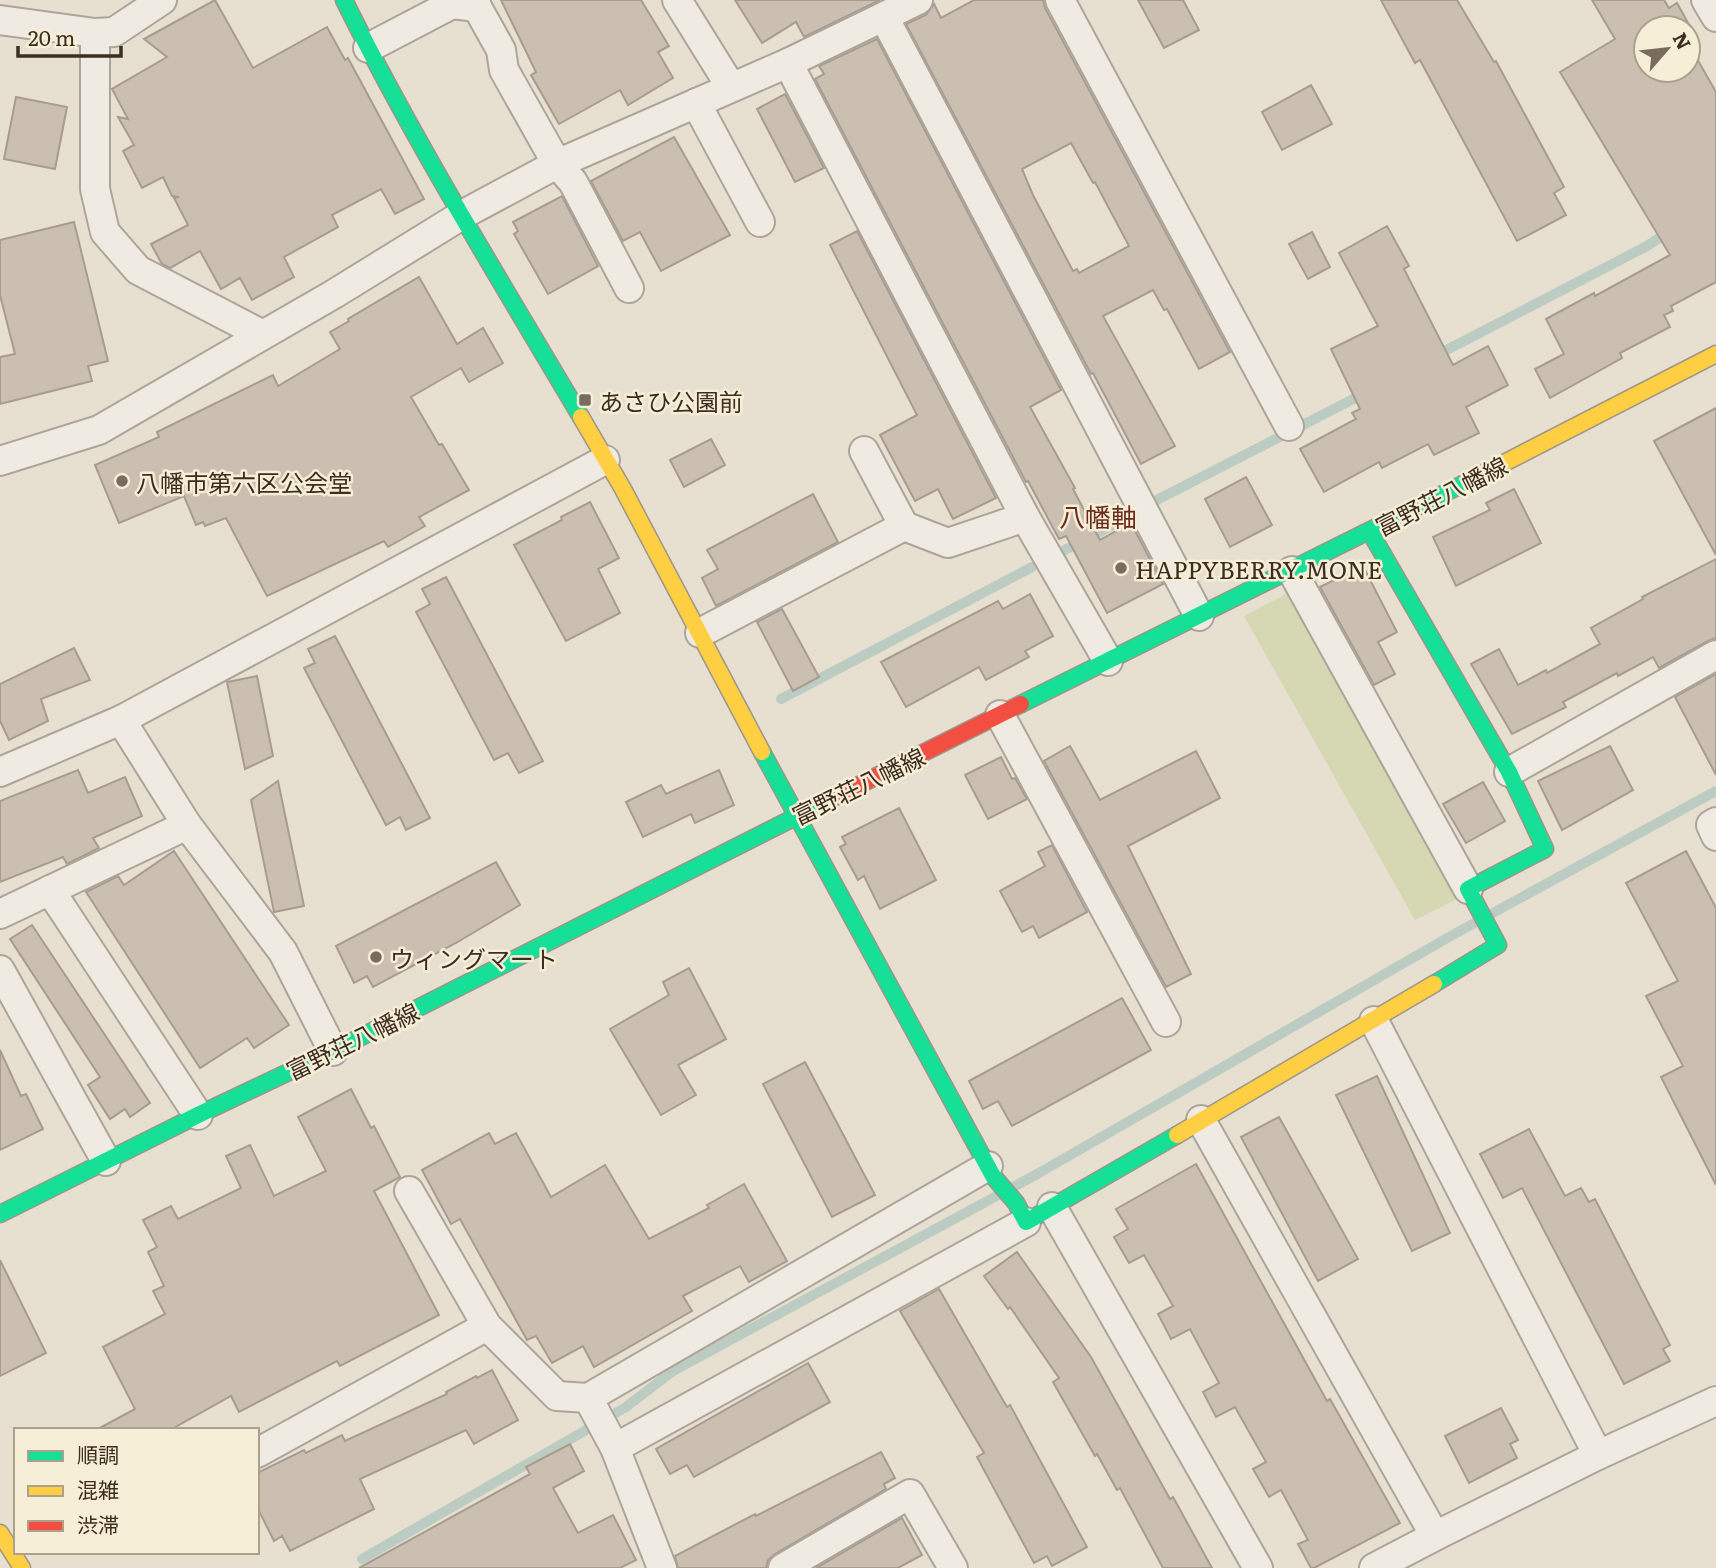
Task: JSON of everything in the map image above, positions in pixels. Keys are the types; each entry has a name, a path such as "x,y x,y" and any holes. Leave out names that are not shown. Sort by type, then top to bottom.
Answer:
{"street":[{"path":"0,20 95,33 114,32 162,0"},
{"path":"344,0 462,215 623,489 796,816 990,1171 1021,1213"},
{"path":"677,0 731,87"},
{"path":"1060,0 1289,426"},
{"path":"1706,0 1716,17"},
{"path":"368,48 452,4 476,4 501,50 504,70 557,164 573,181 629,288"},
{"path":"0,461 99,430 462,215 557,164 788,63 900,6 1199,616"},
{"path":"95,33 95,189 105,232 138,270 261,334"},
{"path":"788,63 1025,517 1108,661"},
{"path":"696,103 760,222"},
{"name":"富野荘八幡線","path":"0,1214 333,1051 796,816 1370,532 1716,354"},
{"path":"864,451 904,526 948,543 1025,517"},
{"path":"0,772 121,720 605,460"},
{"path":"700,633 904,526"},
{"path":"1370,532 1509,772 1545,849 1473,898"},
{"path":"610,1438 1021,1213 1052,1207 1374,1021 1498,945 1292,571"},
{"path":"1509,772 1716,655"},
{"path":"1000,715 1166,1022"},
{"path":"121,720 187,825 283,951 333,1051"},
{"path":"1716,822 1711,825 1716,836"},
{"path":"0,915 187,825"},
{"path":"50,890 198,1115"},
{"path":"0,970 106,1161"},
{"path":"1374,1021 1598,1455"},
{"path":"1201,1120 1435,1536"},
{"path":"410,1191 487,1326 557,1396 590,1401 990,1171"},
{"path":"1052,1207 1258,1568"},
{"path":"259,1452 487,1326"},
{"path":"590,1401 610,1438 662,1568"},
{"path":"1374,1568 1598,1455 1716,1401"},
{"path":"783,1568 910,1494 953,1568"},
{"path":"0,1533 22,1568"}],"green space":[{"path":"1288,593 1457,899 1415,920 1244,616"}],"building":[{"path":"215,0 253,68 327,27 345,60 348,58 424,199 395,214 381,189 332,215 338,227 284,257 294,277 252,300 240,278 221,289 200,251 170,268 162,264 151,244 188,225 174,198 179,197 172,196 163,177 142,188 123,151 134,145 118,117 128,119 112,89 167,57 144,39"},
{"path":"501,0 641,0 669,46 658,52 673,78 628,105 620,90 559,124 531,75 536,72"},
{"path":"735,0 880,0 804,37 796,22 762,43"},
{"path":"974,0 1043,0 1230,352 1199,369 1167,309 1164,310 1153,290 1103,316 1175,446 1141,464 906,24 926,15 934,4 941,18","holes":["1071,143 1093,183 1095,182 1129,246 1079,273 1077,269 1073,271 1022,169"]},
{"path":"1138,0 1183,0 1199,30 1164,48"},
{"path":"1381,0 1457,0 1494,62 1496,61 1564,187 1554,193 1566,215 1517,241 1420,60 1415,63"},
{"path":"1592,0 1664,0 1669,8 1677,3 1683,14 1632,14 1632,84 1702,84 1702,68 1716,92 1716,282 1671,306 1673,311 1664,315 1670,327 1620,353 1622,358 1550,398 1535,369 1564,354 1546,319 1670,255 1560,72 1615,39"},
{"path":"877,39 1061,390 1030,407 1075,488 1073,489 1100,540 1131,523 1163,584 1107,613 1066,536 1059,539 1028,481 1026,482 815,79 824,74 819,66"},
{"path":"1311,85 1332,124 1282,150 1262,112"},
{"path":"785,94 824,168 795,182 757,109"},
{"path":"16,97 67,107 55,169 4,159"},
{"path":"674,137 730,235 661,271 640,232 623,241 591,181"},
{"path":"562,196 598,266 548,294 514,234 518,231 513,222"},
{"path":"74,222 108,361 88,366 92,381 0,404 0,357 15,354 0,295 0,240"},
{"path":"1387,226 1409,266 1404,269 1453,365 1488,346 1508,385 1466,407 1479,433 1434,455 1428,444 1382,468 1379,462 1324,492 1300,449 1356,419 1352,413 1360,409 1331,349 1378,326 1339,253"},
{"path":"857,231 996,498 953,519 938,489 915,501 880,435 917,415 830,245"},
{"path":"1312,232 1330,267 1308,279 1289,244"},
{"path":"419,277 457,344 483,328 503,363 469,382 461,368 411,397 469,490 419,517 425,526 388,547 384,541 267,596 226,518 205,526 203,522 196,525 184,496 119,523 95,465 159,437 157,432 273,375 278,386 340,349 330,332"},
{"path":"1716,408 1716,555 1654,441"},
{"path":"711,439 725,465 684,487 670,460"},
{"path":"1246,477 1272,525 1230,547 1205,499"},
{"path":"1514,489 1541,543 1456,586 1433,537 1490,510 1486,503"},
{"path":"813,494 838,542 716,606 702,578 718,569 707,550"},
{"path":"590,502 619,558 598,569 620,613 566,641 514,545"},
{"path":"1716,559 1716,638 1659,668 1653,657 1618,676 1617,673 1563,702 1566,707 1512,734 1471,664 1499,649 1518,685 1546,670 1547,673 1600,644 1591,628 1643,599 1642,597"},
{"path":"1356,569 1358,573 1365,570 1397,632 1378,642 1395,674 1374,685 1320,587"},
{"path":"446,577 543,761 519,773 508,753 494,760 416,612 430,604 422,589"},
{"path":"1030,594 1053,636 1025,651 1029,657 986,680 979,667 906,707 881,662 998,601 1003,609"},
{"path":"782,609 819,677 793,691 757,622"},
{"path":"335,636 430,818 406,830 400,817 386,825 304,668 315,663 308,649"},
{"path":"74,648 90,680 41,699 48,721 9,740 0,721 0,684"},
{"path":"1716,674 1716,775 1675,697"},
{"path":"257,676 273,756 245,769 227,682"},
{"path":"1070,746 1100,800 1196,751 1220,798 1128,846 1191,974 1166,987 1044,761"},
{"path":"1610,746 1633,790 1562,830 1538,781"},
{"path":"1001,757 1012,779 1015,778 1027,799 988,819 965,775"},
{"path":"78,770 88,793 125,777 142,816 93,838 99,848 67,864 63,857 0,882 0,801"},
{"path":"719,770 734,805 695,823 691,814 643,837 626,802 661,785 666,794"},
{"path":"278,781 304,906 274,912 251,800"},
{"path":"1483,782 1505,821 1466,843 1443,804"},
{"path":"899,808 936,880 880,909 864,876 858,880 840,847 846,844 842,837"},
{"path":"1052,845 1087,912 1039,938 1033,926 1022,932 1000,891 1045,866 1038,852"},
{"path":"174,851 289,1025 254,1048 247,1038 200,1068 86,892 118,876 124,885"},
{"path":"1686,851 1716,908 1716,1185 1661,1077 1683,1066 1646,996 1678,981 1626,883"},
{"path":"496,862 520,905 373,987 367,976 354,983 336,946"},
{"path":"32,925 150,1103 130,1117 125,1109 110,1119 88,1085 100,1077 10,939"},
{"path":"689,968 726,1039 678,1065 696,1095 661,1115 610,1029 669,995 663,982"},
{"path":"1122,998 1151,1050 1012,1126 998,1101 983,1109 969,1081"},
{"path":"0,1050 21,1096 26,1094 43,1129 0,1150"},
{"path":"805,1062 875,1195 832,1217 763,1084"},
{"path":"1377,1076 1450,1233 1412,1251 1336,1095"},
{"path":"351,1089 400,1177 374,1191 439,1315 340,1366 337,1361 239,1412 231,1396 174,1428 100,1428 135,1409 103,1347 165,1314 153,1291 164,1286 148,1252 157,1247 143,1220 171,1206 178,1219 241,1188 226,1156 250,1145 274,1196 326,1171 298,1117"},
{"path":"1279,1117 1358,1259 1318,1281 1241,1137"},
{"path":"1529,1129 1565,1196 1581,1188 1589,1202 1595,1199 1670,1345 1663,1349 1670,1361 1624,1384 1522,1188 1503,1198 1480,1154"},
{"path":"489,1133 495,1144 516,1133 551,1197 605,1165 649,1239 709,1208 707,1205 744,1184 787,1261 749,1282 740,1266 683,1296 692,1311 594,1367 583,1346 552,1363 536,1336 527,1340 460,1219 451,1224 422,1170"},
{"path":"1196,1164 1327,1401 1330,1399 1400,1523 1314,1568 1311,1568 1298,1544 1308,1540 1281,1490 1269,1497 1253,1469 1266,1462 1235,1407 1216,1417 1203,1392 1219,1383 1190,1329 1171,1339 1158,1314 1173,1306 1144,1255 1129,1263 1114,1237 1128,1229 1116,1209"},
{"path":"1017,1252 1091,1357 1170,1499 1173,1497 1212,1568 1163,1568 1120,1488 1117,1490 1097,1454 1095,1456 1053,1382 1059,1378 1010,1307 1008,1309 984,1276"},
{"path":"0,1260 46,1353 0,1376"},
{"path":"939,1289 1007,1407 1010,1405 1087,1547 1052,1566 1047,1556 1034,1563 977,1457 984,1453 900,1311"},
{"path":"808,1363 830,1402 694,1477 687,1465 670,1474 656,1449"},
{"path":"492,1370 518,1420 474,1444 466,1430 360,1479 374,1509 290,1551 282,1536 274,1541 259,1511 259,1472 342,1435 345,1441 447,1394 446,1392 476,1376 477,1378"},
{"path":"1501,1408 1518,1440 1510,1444 1517,1458 1469,1483 1445,1436"},
{"path":"570,1444 584,1471 553,1488 578,1533 613,1515 636,1560 620,1568 359,1568 530,1474 526,1467"},
{"path":"881,1452 895,1478 884,1484 886,1489 775,1554 768,1560 766,1568 678,1568 675,1556"},
{"path":"902,1518 922,1555 898,1568 816,1568"}],"waterway":[{"path":"1435,356 1647,246 1671,230"},
{"path":"1153,502 1365,393"},
{"path":"1057,554 1125,519"},
{"path":"781,699 1032,567"},
{"path":"362,1559 626,1407 673,1371 1039,1173 1449,937 1716,791"}],"traffic: fast":[{"path":"344,0 429,159 581,417"},
{"path":"1021,704 1471,480"},
{"path":"1370,532 1509,772 1545,849 1468,889 1498,945 1434,984"},
{"path":"762,752 993,1176 1016,1203 1026,1222 1177,1135"},
{"path":"0,1214 333,1051 829,800"}],"traffic: slow":[{"path":"1471,480 1716,354"},
{"path":"581,417 623,489 762,752"},
{"path":"1177,1135 1434,984"},
{"path":"0,1533 22,1568"}],"traffic: jam":[{"path":"829,800 1021,704"}],"place":[{"name":"あさひ公園前","path":"585,400"},
{"name":"八幡市第六区公会堂","path":"122,481"},
{"name":"HAPPYBERRY.MONE","path":"1121,568"},
{"name":"ウィングマート","path":"376,957"}],"district":[{"name":"八幡軸","path":"1098,515"}]}
